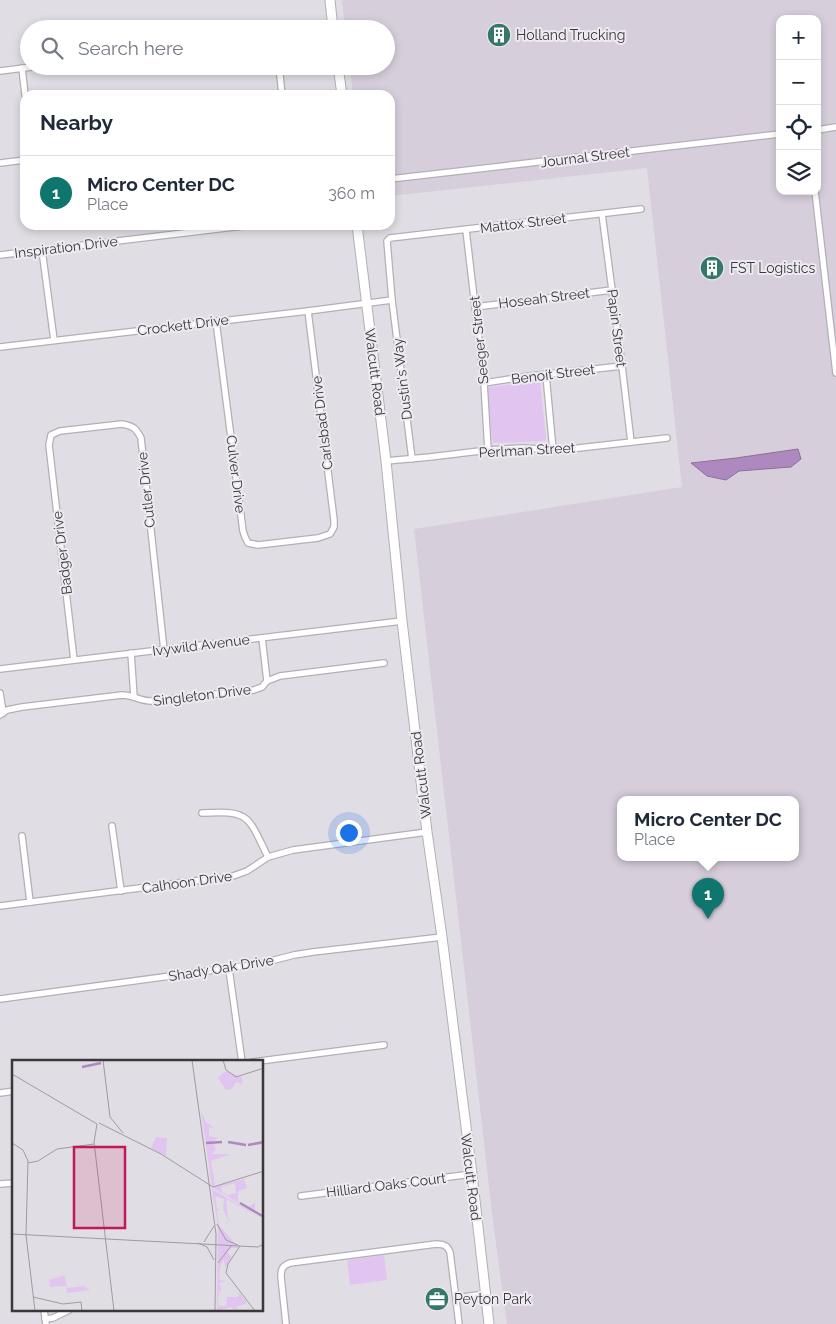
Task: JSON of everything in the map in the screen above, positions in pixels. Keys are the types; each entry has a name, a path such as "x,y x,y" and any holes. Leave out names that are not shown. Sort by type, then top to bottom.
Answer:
{"street":[{"path":"330,0 333,20"},
{"path":"0,71 20,68"},
{"path":"23,75 24,90"},
{"path":"280,75 281,90"},
{"path":"339,75 341,90"},
{"path":"821,130 836,128"},
{"name":"Journal Street","path":"395,178 776,134"},
{"path":"0,163 20,161"},
{"path":"815,195 836,373"},
{"name":"Mattox Street","path":"405,237 641,209"},
{"name":"Papin Street","path":"602,214 631,442"},
{"name":"Inspiration Drive","path":"0,255 209,230"},
{"name":"Walcutt Road","path":"358,230 386,461 402,621 427,832 472,1174 489,1324"},
{"name":"Seeger Street","path":"466,230 484,383 488,450"},
{"name":"Dustin's Way","path":"405,237 390,238 386,242 412,459"},
{"path":"42,250 54,340"},
{"name":"Hoseah Street","path":"475,307 612,290"},
{"path":"366,303 392,300"},
{"name":"Crockett Drive","path":"0,346 366,303"},
{"name":"Carlsbad Drive","path":"308,311 334,520 334,527 330,534"},
{"name":"Culver Drive","path":"216,321 245,537 248,543 258,545 318,538 330,534"},
{"name":"Benoit Street","path":"484,383 622,366"},
{"path":"546,375 553,450"},
{"name":"Cutler Drive","path":"49,445 51,435 60,431 122,424 137,430 141,438 164,650"},
{"name":"Perlman Street","path":"386,461 488,450 522,448 553,450 667,438"},
{"name":"Badger Drive","path":"49,445 74,660"},
{"name":"Ivywild Avenue","path":"0,669 402,621"},
{"name":"Singleton Drive","path":"262,638 267,681"},
{"name":"Singleton Drive","path":"131,654 134,697"},
{"name":"Singleton Drive","path":"2,714 7,710 22,707 122,695 129,695 143,701 151,701 254,690 262,687 267,681 280,676 384,663"},
{"name":"Singleton Drive","path":"0,693 2,714"},
{"path":"202,813 229,813 244,817 251,824 268,858"},
{"path":"112,826 121,891"},
{"name":"Calhoon Drive","path":"0,906 233,876 247,872 268,858 293,850 427,832"},
{"path":"22,836 30,902"},
{"name":"Shady Oak Drive","path":"0,999 229,969 313,952 442,936"},
{"path":"229,969 242,1060"},
{"path":"264,1060 384,1045"},
{"name":"Hilliard Oaks Court","path":"300,1196 472,1174"},
{"path":"286,1324 281,1277 282,1267 285,1264 436,1244 442,1244 450,1252 459,1324"},
{"path":"456,1298 485,1294"},
{"path":"45,1322 65,1312"}],"shaded area":[{"path":"342,0 836,0 836,1324 507,1324 493,1222 414,529 682,487 647,168 395,195 395,90 352,90 351,75 395,75 395,20 344,20"},
{"path":"540,382 545,441 494,443 492,439 488,388"},
{"path":"798,449 801,459 791,467 739,471 726,480 707,476 691,463 736,458"},
{"path":"384,1255 387,1280 350,1285 347,1260"}],"place":[{"name":"Holland Trucking","path":"499,35"},
{"name":"FST Logistics","path":"712,268"},
{"name":"Micro Center DC","path":"708,919"},
{"name":"Peyton Park","path":"437,1299"}]}
